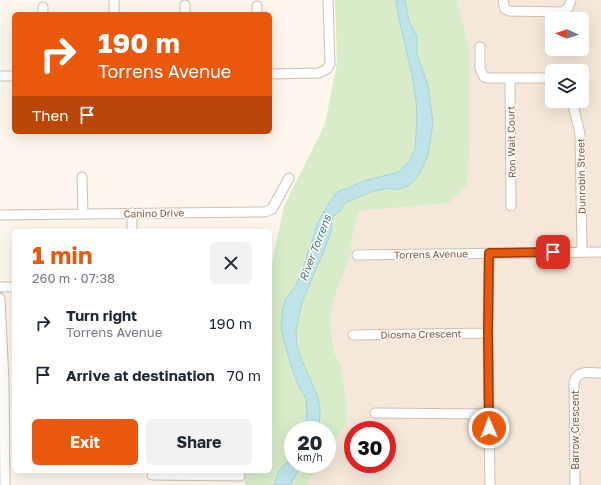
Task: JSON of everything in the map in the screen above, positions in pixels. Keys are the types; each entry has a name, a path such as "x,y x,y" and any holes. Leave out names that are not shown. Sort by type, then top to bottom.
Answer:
{"street":[{"path":"114,0 114,12"},
{"path":"272,74 319,73 327,69 330,64 328,0"},
{"path":"503,0 505,9 510,11 562,12 568,8 571,0"},
{"path":"480,47 480,68 484,77 545,78"},
{"path":"0,76 12,76"},
{"name":"Ron Wait Court","path":"510,78 511,206"},
{"name":"Dunrobin Street","path":"574,108 580,134 582,252"},
{"path":"82,177 83,214"},
{"name":"Canino Drive","path":"0,215 266,212 272,209 289,178"},
{"path":"132,213 132,229"},
{"name":"Torrens Avenue","path":"357,255 601,252"},
{"path":"489,253 488,333 490,485"},
{"path":"0,287 12,287"},
{"path":"0,298 5,485"},
{"name":"Diosma Crescent","path":"353,335 488,333"},
{"name":"Barrow Crescent","path":"575,485 574,383 576,376 580,373 601,373"},
{"path":"375,413 489,414"},
{"path":"4,428 12,428"},
{"path":"152,485 152,473 240,477"}],"shaded area":[{"path":"457,0 601,0 601,485 308,485 309,480 314,473 336,473 336,440 344,428 344,473 396,473 396,421 346,421 346,400 342,369 333,350 330,314 338,287 351,254 352,239 359,211 449,203 470,131 470,53"}],"green space":[{"path":"335,0 457,0 470,52 470,131 467,185 449,203 359,211 352,239 351,254 338,287 330,314 333,350 342,369 346,400 346,421 344,421 344,428 336,440 336,421 284,421 284,473 314,473 309,480 308,485 245,485 245,473 272,473 272,263 284,206 325,124 337,63"}],"water":[{"name":"River Torrens","path":"396,0 405,0 409,21 417,36 417,55 428,85 433,123 428,155 420,173 409,186 395,190 388,188 374,191 346,202 340,211 333,216 331,221 332,229 302,302 296,331 297,346 318,397 320,409 319,421 306,421 306,399 291,366 281,329 282,312 285,300 295,287 306,260 317,224 336,193 363,181 399,172 410,160 415,149 417,120 416,101 412,75"},
{"path":"284,465 284,473 297,473 290,485 274,485 279,471"}],"route":[{"path":"489,428 489,253 553,252"}]}
